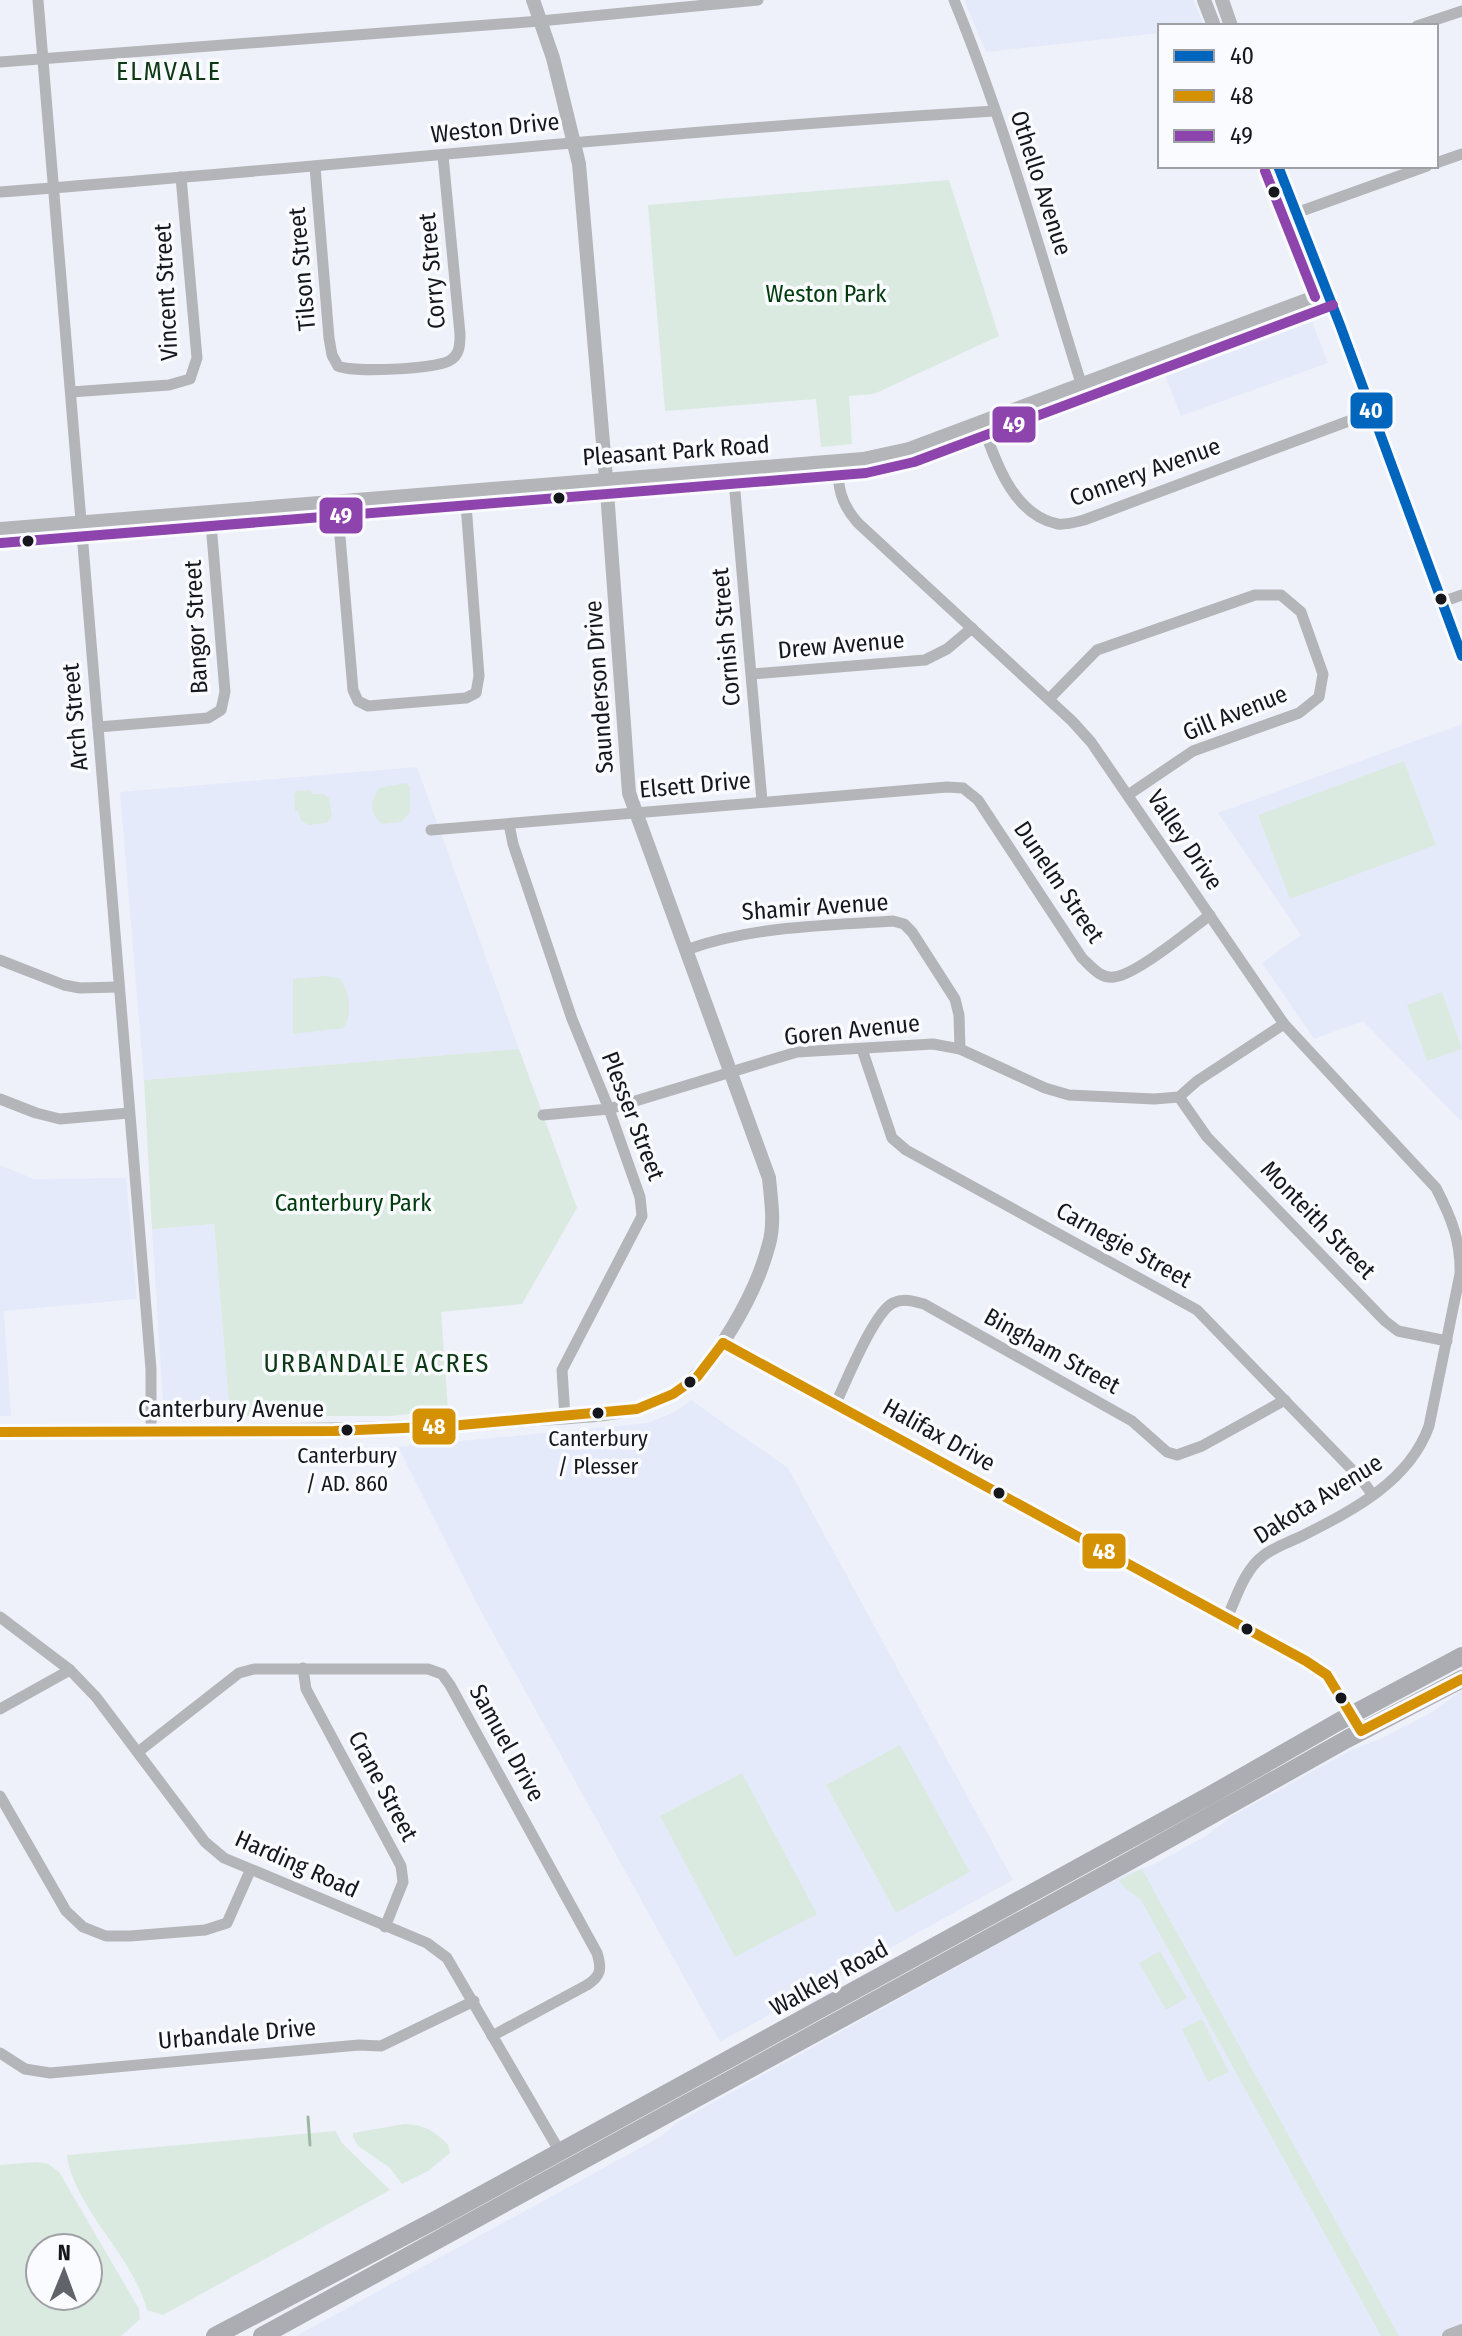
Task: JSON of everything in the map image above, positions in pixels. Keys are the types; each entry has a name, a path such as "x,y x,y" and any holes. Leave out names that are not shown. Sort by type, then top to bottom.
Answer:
{"main road":[{"name":"Walkley Road","path":"262,2336 412,2256 564,2160 605,2128 770,2048 945,1952 1137,1857 1211,1806 1356,1723 1462,1656"},
{"name":"Walkley Road","path":"1356,1723 1462,1679"},
{"name":"Walkley Road","path":"945,1952 1126,1841 1211,1806"},
{"path":"1126,1841 1137,1857"},
{"name":"Walkley Road","path":"215,2336 402,2238 564,2160 615,2145 770,2048"},
{"path":"605,2128 615,2145"},
{"path":"402,2238 412,2256"}],"street":[{"name":"Arch Street","path":"38,0 151,1369 151,1430"},
{"name":"Saunderson Drive","path":"533,0 553,58 579,164 629,793 769,1178 772,1209 770,1243 754,1284 723,1343"},
{"path":"0,62 540,21 673,4 758,0"},
{"name":"Othello Avenue","path":"954,0 972,44 1035,232 1081,383"},
{"path":"1204,0 1213,24"},
{"path":"1222,0 1230,24"},
{"path":"1423,24 1462,11"},
{"name":"Weston Drive","path":"0,192 443,156 574,142 994,111"},
{"path":"1438,162 1462,154"},
{"name":"Corry Street","path":"338,366 357,371 438,364 452,360 460,350 443,156"},
{"name":"Tilson Street","path":"315,167 329,338 338,366"},
{"path":"1279,168 1328,292 1462,656"},
{"path":"1296,213 1421,168"},
{"name":"Vincent Street","path":"71,392 169,385 190,379 197,358 181,177"},
{"name":"Pleasant Park Road","path":"0,529 863,459 909,449 1328,292"},
{"name":"Connery Avenue","path":"981,421 1009,488 1036,514 1060,524 1084,520 1373,412"},
{"name":"Valley Drive","path":"837,461 840,497 845,509 1091,742 1284,1024 1436,1188 1452,1218 1461,1274"},
{"name":"Cornish Street","path":"733,469 762,801"},
{"path":"337,501 353,690 358,701 368,706 466,698 476,693 479,676 465,491"},
{"name":"Bangor Street","path":"98,727 208,718 221,710 225,692 210,511"},
{"name":"Gill Avenue","path":"1049,699 1097,650 1255,595 1281,595 1301,612 1323,674 1319,697 1299,713 1193,751 1128,795"},
{"path":"1442,602 1462,595"},
{"name":"Drew Avenue","path":"752,674 925,660 947,649 972,628"},
{"name":"Elsett Drive","path":"431,830 762,801 963,788"},
{"name":"Dunelm Street","path":"963,788 978,800 1082,958 1100,975 1112,978 1129,972 1210,915"},
{"name":"Plesser Street","path":"509,824 572,1019 609,1109 640,1197 642,1216 562,1370 565,1417"},
{"name":"Shamir Avenue","path":"686,950 722,937 753,932 893,921 904,924 955,999 960,1049"},
{"path":"0,960 64,985 80,988 118,987"},
{"path":"1179,1097 1197,1081 1284,1024"},
{"name":"Goren Avenue","path":"543,1115 609,1109 797,1052 933,1044 960,1049 1045,1088 1069,1095 1154,1099 1179,1097"},
{"name":"Carnegie Street","path":"862,1049 892,1138 906,1150 1197,1310 1362,1480 1372,1494"},
{"name":"Monteith Street","path":"1179,1097 1207,1137 1385,1321 1398,1331 1447,1341"},
{"path":"0,1099 60,1119 129,1113"},
{"name":"Dakota Avenue","path":"1226,1620 1247,1576 1263,1556 1333,1520 1390,1485 1423,1444 1461,1274"},
{"name":"Bingham Street","path":"836,1403 886,1307 908,1299 924,1304 1108,1407 1132,1421 1167,1452 1177,1455 1202,1446 1285,1400"},
{"name":"Halifax Drive","path":"723,1343 1327,1675 1356,1723"},
{"name":"Canterbury Avenue","path":"0,1432 334,1431 442,1427 637,1409 673,1394 697,1377 723,1343"},
{"name":"Harding Road","path":"0,1617 70,1670 96,1697 205,1842 224,1858 427,1943 447,1958 564,2160"},
{"name":"Crane Street","path":"303,1668 306,1689 401,1866 403,1882 385,1927"},
{"name":"Samuel Drive","path":"138,1752 239,1673 254,1669 428,1669 442,1674 602,1967 598,1978 532,2017 492,2036"},
{"path":"0,1709 70,1670"},
{"path":"0,1796 66,1911 83,1927 106,1936 205,1930 227,1923 250,1871"},
{"name":"Urbandale Drive","path":"0,2053 25,2069 50,2073 359,2045 381,2046 474,2001"},
{"path":"1449,2336 1462,2331"}],"shaded area":[{"path":"964,0 1193,0 1203,23 1158,24 1158,33 986,52"},
{"path":"1309,313 1328,363 1181,416 1161,365"},
{"path":"1462,724 1462,1122 1363,1021 1314,1039 1262,963 1301,935 1218,813"},
{"path":"417,767 519,1049 144,1080 120,792"},
{"path":"0,1165 34,1179 126,1178 137,1299 4,1311 11,1416 0,1416"},
{"path":"214,1224 230,1416 164,1417 152,1229"},
{"path":"691,1400 788,1468 1013,1880 720,2042 478,1606 398,1447 648,1423 676,1411"},
{"path":"1462,1690 1462,2336 296,2336 662,2136 676,2123 1011,1937 1128,1873 1155,1864 1204,1837 1232,1816 1351,1750 1432,1712"}],"green space":[{"name":"Weston Park","path":"949,180 999,336 874,394 849,396 852,444 821,447 816,399 665,411 648,205"},
{"path":"1404,761 1436,845 1290,899 1258,815"},
{"path":"406,783 410,786 410,812 402,822 382,824 373,811 376,793 379,788"},
{"path":"311,790 312,794 323,794 329,798 332,816 327,823 309,825 301,821 298,811 295,811 294,794"},
{"path":"339,978 346,989 349,1009 344,1028 293,1034 293,979"},
{"path":"1442,992 1462,1049 1427,1061 1407,1005"},
{"name":"Canterbury Park","path":"519,1049 577,1208 522,1304 441,1312 448,1410 390,1416 230,1416 214,1224 152,1229 144,1080"},
{"path":"900,1745 970,1872 896,1913 826,1785"},
{"path":"742,1773 817,1914 735,1957 660,1816"},
{"path":"1142,1869 1399,2336 1381,2336 1141,1900 1119,1880"},
{"path":"1160,1951 1187,1998 1166,2010 1139,1963"},
{"path":"1202,2019 1229,2072 1208,2082 1182,2029"},
{"path":"404,2124 433,2132 448,2145 450,2153 428,2171 402,2184 390,2168 358,2146 353,2133"},
{"path":"336,2131 342,2143 390,2190 163,2315 147,2310 130,2272 75,2183 67,2155"},
{"path":"48,2164 59,2172 94,2232 24,2232 24,2312 104,2312 104,2249 139,2309 140,2319 121,2336 0,2336 0,2165"}],"waterway":[{"path":"308,2117 310,2145"}],"transit line":[{"name":"40","path":"1279,168 1462,656"},
{"name":"49","path":"1265,171 1315,297"},
{"name":"49","path":"1,543 866,473 914,462 1333,305"},
{"name":"48","path":"723,1343 1306,1661 1327,1675 1361,1731 1462,1679"},
{"name":"48","path":"0,1432 334,1431 450,1426 637,1409 673,1394 697,1377 723,1343"}],"place":[{"name":"Canterbury / Plesser","path":"598,1413"},
{"name":"Canterbury / AD. 860","path":"347,1430"}],"district":[{"name":"ELMVALE","path":"169,71"},
{"name":"URBANDALE ACRES","path":"377,1363"}]}
